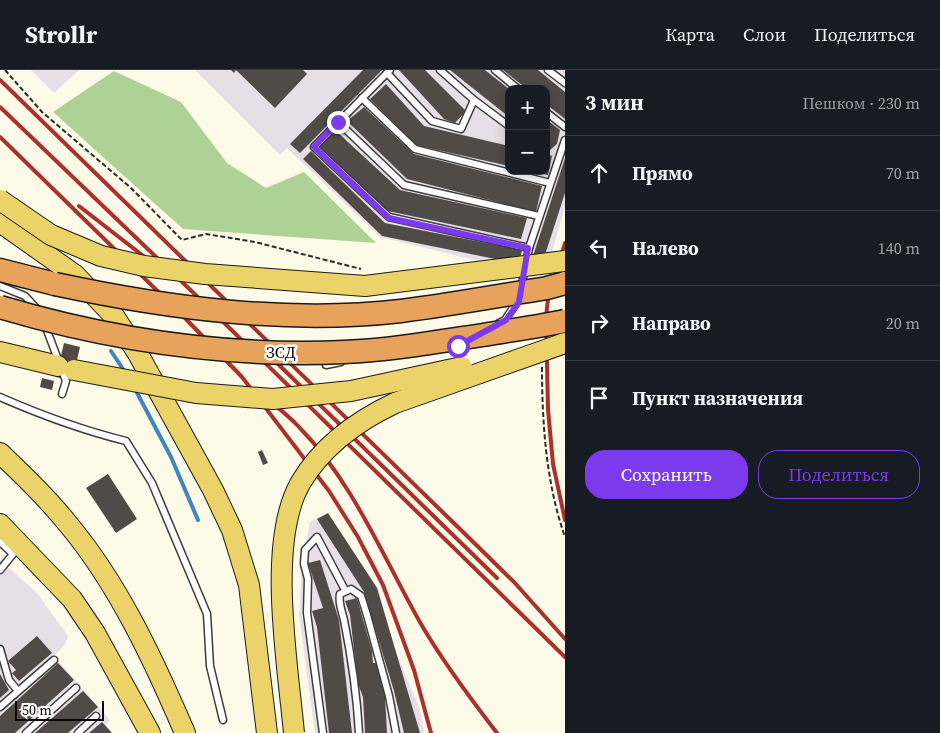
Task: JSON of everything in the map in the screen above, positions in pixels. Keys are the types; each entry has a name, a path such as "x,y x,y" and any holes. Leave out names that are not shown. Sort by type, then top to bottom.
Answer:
{"highway":[{"path":"0,270 122,298 247,312 328,315 400,311 546,288 565,283"},
{"name":"ЗСД","path":"0,307 52,322 118,337 252,352 343,352 403,347 565,321"}],"main road":[{"path":"0,200 51,235 101,256 144,266 205,274 365,286 565,261"},
{"path":"0,222 75,276 114,316 137,352 213,490 232,530 249,586 267,733"},
{"path":"0,352 126,382 196,393 273,399 350,391 436,374 565,341"},
{"path":"294,733 285,635 283,555 291,506 300,483 314,462 351,427 372,413 565,341"},
{"path":"0,453 69,525 110,584 147,651 185,733"},
{"path":"0,524 72,598 95,633 150,733"}],"lane":[{"path":"440,70 474,100 505,123"},
{"path":"495,70 513,85"},
{"path":"548,70 565,83"},
{"path":"474,100 461,129 432,121 389,71 314,147 389,218 528,248"},
{"path":"362,98 415,149 550,182"},
{"path":"550,115 565,127"},
{"path":"338,122 404,185 539,216"},
{"path":"373,358 458,346 506,320 519,302 528,248 565,140"},
{"path":"0,286 25,296 39,310 66,381 62,394"},
{"path":"326,365 344,362"},
{"path":"0,397 36,414 94,433 126,441 152,483 207,614 210,666 223,720"},
{"path":"323,733 307,613 308,579 304,564 305,550 317,537 344,590"},
{"path":"0,542 14,554 0,570"},
{"path":"344,590 338,600 344,620 357,702 359,733"},
{"path":"344,590 356,591 361,596 389,696 396,733"},
{"path":"0,650 9,680 18,691"},
{"path":"0,708 54,660"},
{"path":"26,733 76,688"},
{"path":"78,733 96,716"}],"path":[{"path":"5,70 48,118 131,188 182,240 206,234 235,239 364,270"},
{"path":"542,365 546,444 557,512 565,537"}],"shaded area":[{"path":"31,70 79,70 54,93"},
{"path":"195,70 565,70 565,206 548,267 495,265 380,237 287,148 280,155"},
{"path":"328,513 378,588 396,652 420,710 424,733 315,733 299,615 302,567 310,522"},
{"path":"0,560 36,592 68,636 65,644 54,656 110,720 106,725 112,733 0,733"}],"green space":[{"path":"114,71 181,102 227,163 266,188 304,172 376,243 183,229 53,112"}],"building":[{"path":"236,70 303,70 307,74 275,108"},
{"path":"363,70 382,70 300,153 290,144"},
{"path":"399,70 425,70 466,111 455,123 444,119"},
{"path":"450,70 485,70 505,86 505,114"},
{"path":"503,70 538,70 565,92 565,119 550,107 550,85 522,85"},
{"path":"386,84 424,126 505,145 505,165 415,145 370,99"},
{"path":"364,107 414,154 542,186 536,212 407,179 347,121"},
{"path":"550,122 560,130 557,144 550,150"},
{"path":"335,130 400,190 527,218 521,239 383,210 319,148"},
{"path":"311,151 385,223 522,250 520,258 505,261 382,236 303,159"},
{"path":"565,158 565,193 544,258 532,259"},
{"path":"64,343 80,347 72,381 56,377"},
{"path":"42,378 54,381 52,390 40,387"},
{"path":"262,450 268,463 263,465 258,452"},
{"path":"108,474 137,519 116,533 86,488"},
{"path":"328,513 377,588 420,733 404,733 394,691 364,592 317,519"},
{"path":"320,560 339,620 352,733 329,733 317,627 312,611 323,608 308,563"},
{"path":"357,598 372,651 373,663 376,663 385,696 387,733 365,733 363,697 358,684 350,615 345,601"},
{"path":"37,636 52,653 19,681 12,673 16,670 8,661"},
{"path":"58,663 74,680 15,733 0,733 0,716"},
{"path":"0,674 9,690 0,698"},
{"path":"83,691 98,707 68,733 35,733"},
{"path":"102,722 112,733 89,733"}],"waterway":[{"path":"111,351 125,372"},
{"path":"135,389 171,457 198,520"}],"railway":[{"path":"0,80 514,582 565,639"},
{"path":"0,107 205,304 565,657"},
{"path":"0,137 184,317 242,377 329,491 358,537 383,585 414,670 431,733"},
{"path":"79,206 160,269"},
{"path":"565,243 548,299 546,317 548,409 553,464 565,520"},
{"path":"277,363 497,578"},
{"path":"259,392 299,427 336,472 366,521 429,638 457,680 497,733"}],"route":[{"path":"338,122 314,147 389,218 528,248 519,302 506,320 458,346"}]}
